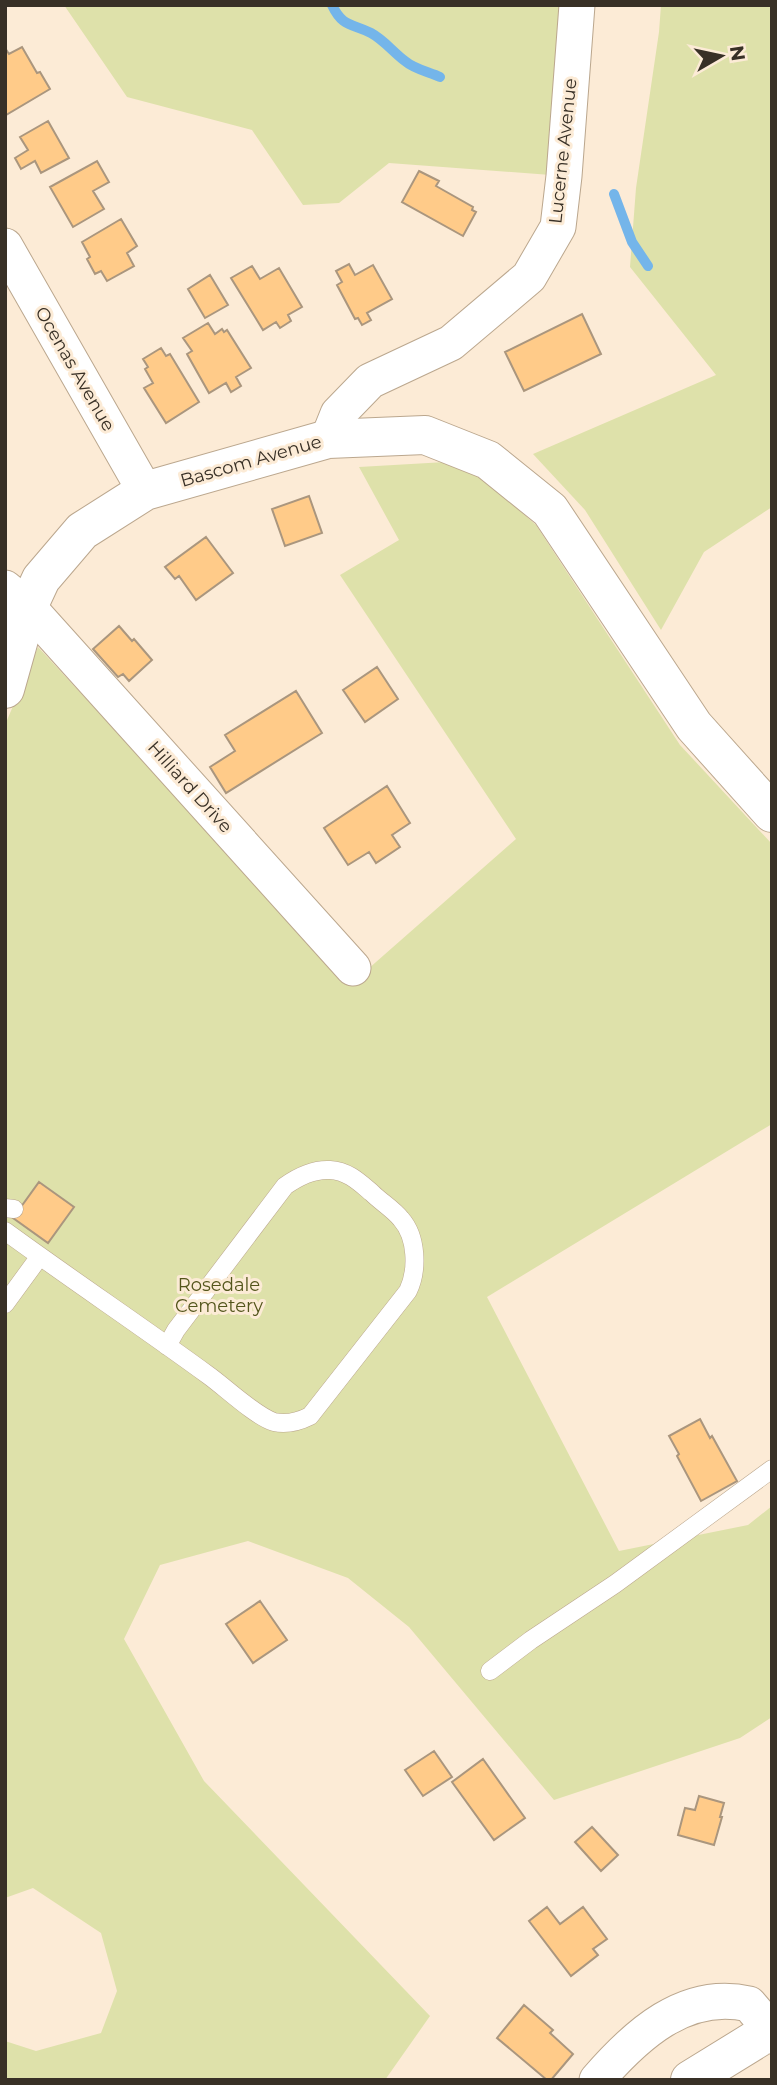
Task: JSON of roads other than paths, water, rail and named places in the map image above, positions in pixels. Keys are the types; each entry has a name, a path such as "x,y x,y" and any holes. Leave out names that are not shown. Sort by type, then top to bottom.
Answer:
{"street":[{"name":"Lucerne Avenue","path":"328,439 338,414 370,380 451,343 529,278 558,227 577,5"},
{"name":"Ocenas Avenue","path":"5,246 145,491"},
{"name":"Bascom Avenue","path":"5,689 16,598 41,579 82,531 145,491 328,439 425,435 488,460 550,510 694,726 772,813"},
{"name":"Hilliard Drive","path":"16,598 353,968"},
{"path":"597,2080 622,2050 649,2028 676,2013 723,2001 749,2004 772,2032 690,2080"}],"lane":[{"path":"5,1231 261,1415 285,1424 310,1416 408,1291 414,1279 415,1257 402,1219 348,1173 323,1170 299,1176 285,1186 176,1330 167,1346"},
{"path":"5,1304 40,1256"},
{"path":"490,1671 772,1469"}],"waterway":[{"path":"332,5 344,21 376,36 413,66 440,77"},
{"path":"614,194 632,242 648,266"}],"park label":[{"name":"Rosedale Cemetery","path":"219,1295"}]}
